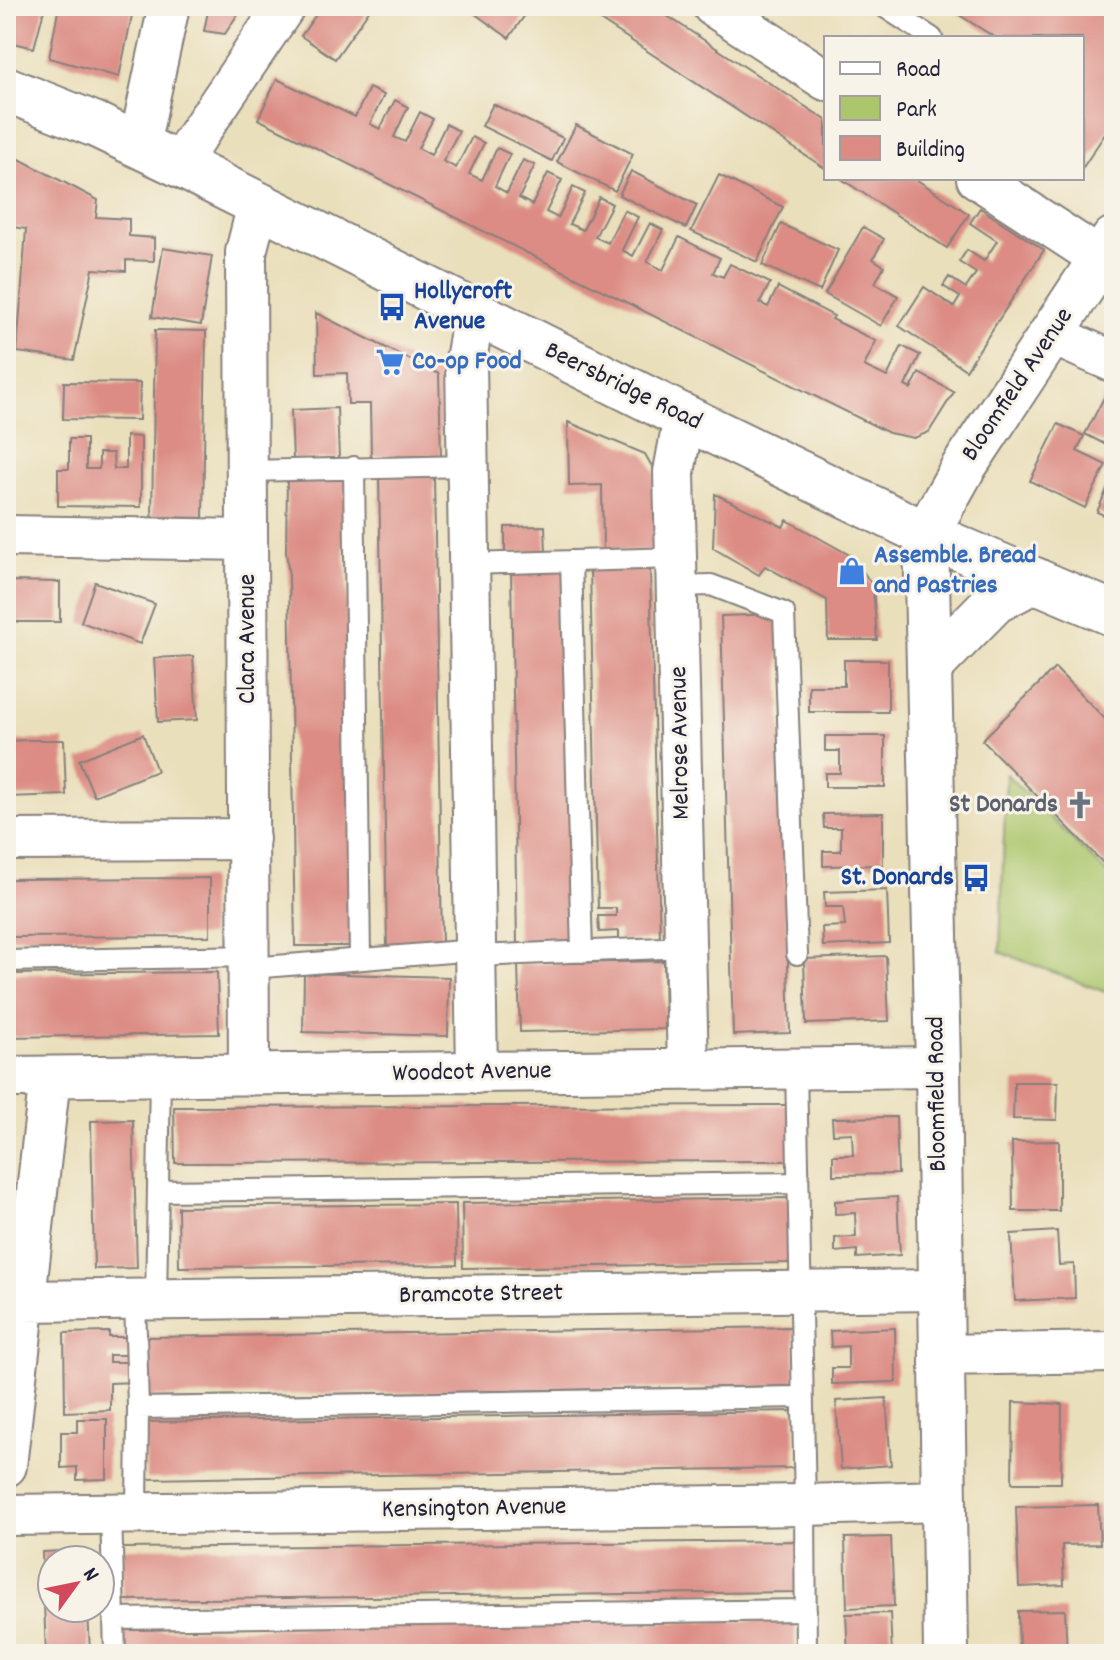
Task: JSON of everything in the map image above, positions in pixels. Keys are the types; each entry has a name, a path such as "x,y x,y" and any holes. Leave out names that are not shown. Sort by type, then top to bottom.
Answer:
{"street":[{"path":"139,145 169,6"},
{"path":"178,164 285,6"},
{"path":"713,6 824,79"},
{"name":"Beersbridge Road","path":"6,89 139,145 926,534 1114,614"},
{"path":"981,180 1108,249"},
{"name":"Clara Avenue","path":"249,1075 251,962 246,252 258,205"},
{"name":"Bloomfield Avenue","path":"926,534 963,468 1108,249"},
{"path":"474,313 466,360 477,1073"},
{"path":"1051,334 1114,362"},
{"name":"Melrose Avenue","path":"684,417 674,472 688,1070"},
{"name":"Bloomfield Road","path":"926,534 938,1067 946,1654"},
{"path":"6,536 247,540"},
{"path":"930,667 995,601 1035,580"},
{"path":"6,840 249,839"},
{"name":"Woodcot Avenue","path":"6,1077 938,1067"},
{"path":"6,1466 50,1077"},
{"name":"Bramcote Street","path":"23,1301 939,1290"},
{"path":"941,1355 1114,1352"},
{"name":"Kensington Avenue","path":"6,1515 942,1501"}],"lane":[{"path":"883,6 929,36"},
{"path":"247,471 468,466"},
{"path":"354,467 360,959"},
{"path":"571,561 582,952"},
{"path":"469,564 571,561 677,572 784,613 797,954"},
{"path":"6,961 251,962 686,947"},
{"path":"796,1068 806,1654"},
{"path":"116,1607 158,1191 160,1076"},
{"path":"158,1191 798,1183"},
{"path":"138,1408 802,1397"},
{"path":"116,1619 806,1610"},
{"path":"115,1624 115,1654"}],"green space":[{"path":"1006,774 1114,880 1114,977 1105,992 1000,952"}],"building":[{"path":"6,6 45,6 34,48 6,41"},
{"path":"59,6 134,6 119,77 49,58"},
{"path":"209,6 243,6 225,34 204,31"},
{"path":"322,6 372,6 335,59 301,36"},
{"path":"464,6 525,6 529,9 509,38"},
{"path":"579,6 652,6 824,119 824,168"},
{"path":"945,6 1114,6 1114,120 1084,166 1084,36 993,36"},
{"path":"277,79 355,117 369,88 384,95 370,124 380,129 395,100 408,107 394,137 405,142 420,112 433,119 418,148 431,155 446,124 459,131 443,161 456,168 472,137 484,143 469,174 482,180 497,148 510,154 495,186 507,193 523,160 535,165 519,198 532,205 548,173 562,180 546,212 558,218 573,187 585,193 569,224 583,230 599,197 612,204 595,237 608,243 624,210 638,217 622,250 633,256 650,223 663,230 647,262 663,270 679,237 720,258 713,273 723,277 730,264 770,283 760,303 768,307 778,287 876,341 864,366 887,377 902,346 920,355 905,386 911,389 919,373 954,392 929,432 914,438 889,433 258,119"},
{"path":"493,104 563,138 552,161 482,126"},
{"path":"576,125 633,154 615,191 557,162"},
{"path":"6,152 98,200 96,217 129,219 129,236 154,238 154,261 126,260 126,271 93,269 74,360 17,352 26,229 6,226"},
{"path":"631,171 697,205 686,228 619,195"},
{"path":"719,175 783,207 757,262 691,231"},
{"path":"843,180 917,180 969,214 947,248"},
{"path":"980,208 1044,250 966,370 899,326 924,287 954,307 960,297 943,286 949,277 966,288 976,273 959,262 967,250 984,261 997,241 970,223"},
{"path":"781,224 838,250 820,291 762,265"},
{"path":"863,227 884,239 873,259 884,266 875,283 898,296 881,326 825,294"},
{"path":"163,248 212,256 201,325 152,317"},
{"path":"316,313 439,374 441,456 371,457 370,404 348,404 347,373 317,374"},
{"path":"155,330 206,331 203,518 152,517"},
{"path":"64,382 140,383 139,420 63,419"},
{"path":"1110,386 1114,388 1114,449 1085,434"},
{"path":"337,408 339,458 293,460 291,410"},
{"path":"568,422 645,454 655,472 657,550 603,551 602,485 569,486"},
{"path":"1058,424 1084,436 1077,451 1106,465 1085,508 1030,481"},
{"path":"126,436 141,437 141,507 58,506 58,469 69,469 69,439 86,439 86,469 99,469 99,453 113,453 114,469 126,469"},
{"path":"1114,473 1114,520 1097,512"},
{"path":"434,475 442,945 387,946 379,476"},
{"path":"346,476 344,552 347,575 353,946 295,946 287,477"},
{"path":"715,494 783,527 787,520 853,557 873,586 877,640 828,640 827,600 765,566 759,575 713,548"},
{"path":"545,526 546,552 505,553 505,527"},
{"path":"650,567 660,939 619,941 619,931 599,932 598,916 616,916 616,908 598,908 590,569"},
{"path":"570,569 575,944 517,945 511,570"},
{"path":"6,581 60,582 60,622 6,622"},
{"path":"95,582 155,604 140,644 81,622"},
{"path":"778,614 790,1033 733,1035 721,616"},
{"path":"193,656 197,720 158,722 154,658"},
{"path":"844,660 888,660 888,712 809,712 809,686 844,686"},
{"name":"St Donards","path":"1055,668 1114,728 1114,874 982,740"},
{"path":"143,734 157,771 94,796 79,760"},
{"path":"825,736 885,736 885,787 825,787 825,773 840,773 840,751 825,751"},
{"path":"64,740 66,795 6,797 6,741"},
{"path":"883,813 883,865 823,866 823,851 841,851 841,828 824,828 823,814"},
{"path":"210,878 210,936 6,937 6,879"},
{"path":"887,890 889,943 823,946 822,927 845,926 843,907 825,907 824,892"},
{"path":"886,956 889,1021 806,1024 804,959"},
{"path":"664,961 665,1029 520,1032 518,964"},
{"path":"217,972 219,1034 6,1037 6,974"},
{"path":"304,973 449,977 448,1036 303,1032"},
{"path":"1014,1082 1058,1082 1057,1120 1013,1119"},
{"path":"791,1105 791,1161 175,1163 174,1107"},
{"path":"896,1117 898,1174 833,1175 833,1155 853,1155 852,1133 833,1134 832,1118"},
{"path":"133,1120 137,1268 94,1269 91,1121"},
{"path":"1059,1141 1059,1211 1013,1211 1012,1142"},
{"path":"897,1197 900,1255 857,1258 857,1250 835,1252 835,1238 856,1237 855,1213 835,1214 835,1201"},
{"path":"791,1198 792,1263 463,1268 462,1203"},
{"path":"456,1204 457,1265 179,1267 178,1207"},
{"path":"1057,1231 1059,1265 1074,1264 1075,1298 1015,1301 1011,1234"},
{"path":"794,1327 795,1386 146,1397 146,1337"},
{"path":"895,1328 896,1382 832,1384 832,1368 848,1368 848,1346 831,1347 830,1331"},
{"path":"109,1332 109,1337 133,1337 133,1355 109,1355 109,1362 133,1362 134,1382 110,1383 110,1410 65,1412 64,1333"},
{"path":"886,1398 891,1465 841,1469 836,1401"},
{"path":"1013,1402 1062,1404 1061,1483 1012,1483"},
{"path":"794,1411 795,1468 146,1479 145,1422"},
{"path":"77,1419 107,1419 107,1479 77,1480 77,1467 61,1468 61,1432 77,1432"},
{"path":"1098,1505 1100,1544 1062,1545 1064,1585 1019,1587 1016,1507"},
{"path":"891,1537 894,1606 847,1608 845,1538"},
{"path":"801,1541 802,1592 123,1600 122,1548"},
{"path":"1065,1610 1067,1654 1019,1654 1018,1611"},
{"path":"890,1613 892,1654 848,1654 846,1614"},
{"path":"795,1620 795,1654 121,1654 121,1630"},
{"path":"45,1624 89,1624 90,1654 46,1654"}],"place":[{"name":"Hollycroft Avenue","path":"392,307"},
{"name":"Co-op Food","path":"390,362"},
{"name":"Assemble. Bread and Pastries","path":"852,571"},
{"name":"St Donards","path":"1080,805"},
{"name":"St. Donards","path":"976,878"}]}
